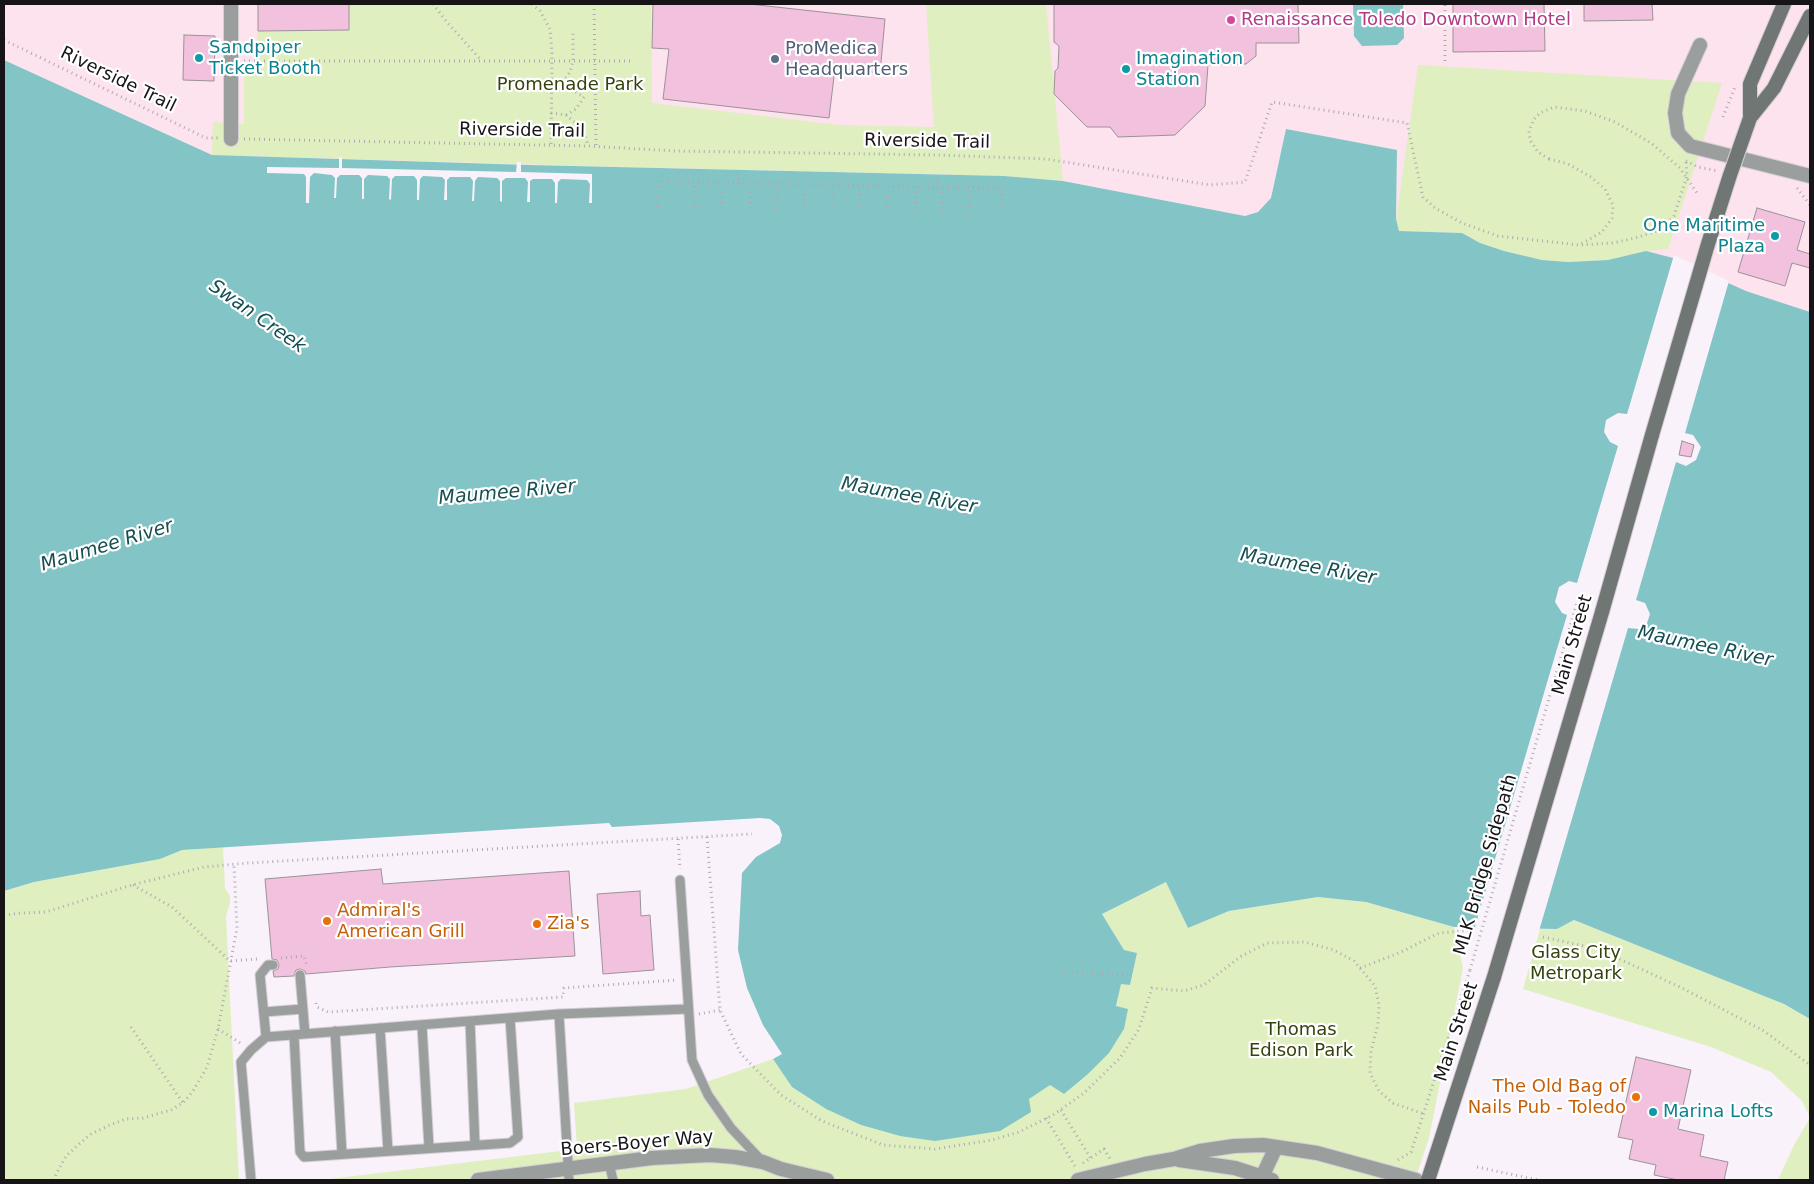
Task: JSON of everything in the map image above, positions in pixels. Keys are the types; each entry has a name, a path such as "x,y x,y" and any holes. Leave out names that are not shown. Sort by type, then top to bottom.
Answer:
{"main road":[{"path":"1750,118 1750,84 1784,4"},
{"path":"1750,118 1774,88 1810,16"},
{"name":"Main Street","path":"1428,1180 1494,976 1602,612 1705,254 1750,118"}],"street":[{"path":"231,4 231,138"},
{"path":"1700,45 1678,94 1675,113 1678,133 1690,146 1810,176"},
{"path":"1080,1180 1145,1164 1174,1160 1200,1151 1234,1146 1262,1145 1317,1152 1416,1180"},
{"path":"1174,1160 1235,1168 1267,1179 1276,1147"},
{"name":"Boers-Boyer Way","path":"478,1180 568,1174 609,1163 652,1158 710,1155 736,1156 827,1180"}],"lane":[{"path":"680,880 692,1060 708,1095 731,1128 763,1162"},
{"path":"266,1037 260,975 272,962"},
{"path":"304,975 302,1009 305,1034"},
{"path":"264,1012 302,1009"},
{"path":"251,1180 241,1062 266,1037 559,1014 689,1012"},
{"path":"559,1014 568,1174"},
{"path":"294,1035 300,1152 304,1157 510,1143 518,1137 510,1018"},
{"path":"470,1021 475,1145"},
{"path":"422,1026 429,1148"},
{"path":"380,1028 388,1151"},
{"path":"335,1032 342,1154"},
{"path":"609,1163 613,1180"}],"path":[{"path":"433,4 482,61"},
{"path":"532,4 540,11 550,29 552,61 551,146"},
{"path":"594,4 596,146"},
{"path":"1445,4 1445,61"},
{"path":"552,84 566,78 573,61 573,32"},
{"name":"Riverside Trail","path":"4,40 206,138 596,146 674,151 938,155 1046,159 1210,185 1246,182 1272,102 1408,123 1423,196 1435,208 1462,224 1498,236 1578,245 1635,238 1663,229 1674,216 1687,176 1686,161 1698,167 1727,173"},
{"path":"231,61 632,60"},
{"path":"551,113 566,114 576,109 584,97 574,91 566,78"},
{"path":"1578,245 1602,232 1612,218 1613,205 1605,189 1591,177 1568,164 1549,159 1538,152 1530,140 1529,131 1534,119 1540,113 1554,107 1585,111 1615,122 1651,142 1680,168 1697,194"},
{"path":"566,114 585,134 588,146"},
{"path":"738,170 738,184"},
{"path":"936,188 937,175"},
{"path":"658,207 659,181 1002,188 1002,212"},
{"path":"694,207 695,183"},
{"path":"722,183 722,208"},
{"path":"750,208 751,184"},
{"path":"777,209 778,184"},
{"path":"804,210 806,185"},
{"path":"1795,185 1810,205"},
{"path":"832,210 833,186"},
{"path":"859,210 860,186"},
{"path":"887,212 888,187"},
{"path":"915,213 916,187"},
{"path":"942,188 942,213"},
{"path":"969,217 970,188"},
{"name":"MLK Bridge Sidepath","path":"1402,1159 1411,1152 1470,970 1576,602"},
{"path":"4,916 46,912 132,885 204,867 752,834"},
{"path":"707,837 720,1010 741,1054 781,1095 822,1121 883,1145 935,1149 992,1140 1019,1132 1046,1118 1084,1093 1120,1058 1138,1029 1152,988 1184,991 1204,985 1240,958 1267,943 1304,942 1334,950 1354,961 1375,986 1379,1004 1378,1024 1372,1051 1370,1073 1379,1091 1393,1103 1424,1114"},
{"path":"678,838 680,880"},
{"path":"53,1180 66,1156 91,1134 126,1119 162,1114 183,1102 193,1091 207,1067 218,1029 237,928 234,864"},
{"path":"132,885 172,906 230,961 264,959"},
{"path":"1360,968 1399,953 1439,933 1474,930"},
{"path":"1543,937 1598,948 1684,989 1764,1031 1810,1065"},
{"path":"272,962 304,956 304,975"},
{"path":"1062,972 1132,975"},
{"path":"315,999 316,1007 328,1012 563,997 564,988 686,979"},
{"path":"689,1012 720,1010"},
{"path":"130,1027 183,1102"},
{"path":"218,1029 251,1050"},
{"path":"1060,1110 1100,1174"},
{"path":"1046,1118 1080,1180"},
{"path":"1477,1167 1538,1180"}],"shaded area":[{"path":"4,4 1810,4 1810,312 1746,291 1673,258 1542,260 1396,220 1397,150 1286,130 1271,198 1258,212 1245,216 1063,181 1004,176 529,165 212,155 4,60"}],"green space":[{"name":"Promenade Park","path":"349,4 651,4 652,103 839,125 934,127 926,4 1046,4 1063,181 1004,176 212,155 213,122 244,124 244,71 255,70 258,31 349,30"},
{"path":"1418,65 1722,83 1668,249 1646,251 1608,260 1568,262 1542,260 1504,251 1480,243 1462,233 1399,231 1396,220"},
{"path":"223,847 225,888 230,896 226,916 239,1180 4,1180 4,891 34,882 160,859 182,850"},
{"name":"Thomas Edison Park","path":"1166,882 1188,928 1229,911 1318,897 1366,902 1454,927 1463,968 1429,1138 1415,1180 321,1180 577,1149 574,1103 686,1089 773,1059 792,1087 826,1109 861,1125 900,1136 1029,1099 1050,1084 1064,1094 1109,1053 1124,1029 1116,1007 1121,983 1130,985 1137,953 1124,950 1102,914"},
{"name":"Glass City Metropark","path":"1574,920 1784,1004 1810,1019 1810,1118 1802,1101 1771,1072 1711,1047 1523,989 1540,929 1557,929"},
{"path":"1810,1118 1810,1180 1778,1180 1794,1145"}],"water":[{"path":"1353,4 1403,4 1404,38 1397,45 1362,46 1354,36"},
{"path":"4,60 212,155 529,165 1004,176 1063,181 1245,216 1258,212 1271,198 1286,129 1397,150 1396,219 1399,231 1462,233 1480,243 1542,260 1568,262 1608,260 1646,251 1673,258 1746,291 1810,312 1810,1019 1784,1004 1574,920 1557,929 1454,927 1366,902 1318,897 1229,911 1188,928 1166,882 1102,914 1124,950 1137,953 1130,985 1121,984 1116,1006 1128,1009 1124,1029 1109,1053 1064,1094 1050,1085 1029,1099 1031,1112 1000,1131 935,1141 900,1136 861,1125 826,1109 792,1087 773,1059 782,1054 763,1025 747,988 738,950 742,873 756,857 780,843 782,835 779,826 770,819 760,818 612,827 609,823 182,850 160,859 34,882 4,891"}],"pier":[{"path":"339,157 342,157 342,168 516,172 517,162 521,162 521,172 592,174 592,203 589,203 590,184 587,180 561,179 558,182 557,203 555,203 555,183 552,179 533,179 530,181 530,202 527,202 528,182 525,178 506,178 502,181 502,202 500,201 500,181 497,178 478,177 475,181 474,201 472,201 473,181 470,177 450,177 447,180 447,200 444,200 445,180 442,177 423,176 420,179 419,200 417,200 417,180 414,176 395,176 392,179 391,200 389,199 390,179 387,176 368,175 364,179 364,199 362,199 362,178 359,175 340,175 337,178 336,198 334,198 335,178 332,175 314,173 310,177 309,203 306,203 306,177 304,174 267,173 267,167 339,168"},
{"path":"1674,255 1729,281 1685,433 1693,435 1701,447 1696,460 1686,466 1676,462 1636,600 1645,603 1650,614 1646,626 1639,629 1628,628 1539,931 1474,930 1567,615 1562,613 1555,602 1559,587 1569,581 1577,583 1618,446 1610,442 1604,432 1606,420 1618,413 1627,414"}],"building":[{"path":"258,4 349,4 349,30 258,31"},
{"name":"ProMedica Headquarters","path":"653,4 749,4 885,19 880,73 835,68 829,118 663,99 669,49 652,48"},
{"name":"Imagination Station","path":"1054,4 1298,4 1299,43 1256,43 1256,56 1246,64 1208,65 1205,106 1175,135 1118,137 1110,127 1087,127 1054,94 1059,46 1054,42"},
{"path":"1453,4 1544,4 1545,51 1453,52"},
{"path":"1584,4 1652,4 1653,20 1584,21"},
{"name":"Sandpiper Ticket Booth","path":"184,35 215,36 214,81 183,80"},
{"name":"One Maritime Plaza","path":"1757,208 1805,222 1797,250 1810,254 1810,268 1792,263 1785,286 1738,272"},
{"path":"1682,441 1694,445 1691,457 1679,455"},
{"path":"381,869 383,884 569,871 575,956 306,974 305,971 300,969 296,970 294,976 274,977 273,971 278,969 279,965 277,960 272,959 265,879"},
{"path":"640,891 641,916 650,915 654,970 603,974 597,894"},
{"name":"Marina Lofts","path":"1636,1057 1691,1070 1678,1129 1704,1135 1700,1156 1728,1162 1724,1180 1678,1180 1654,1175 1656,1165 1629,1159 1633,1140 1618,1137"}],"place":[{"name":"Renaissance Toledo Downtown Hotel","path":"1231,20"},
{"name":"Sandpiper Ticket Booth","path":"199,58"},
{"name":"ProMedica Headquarters","path":"775,59"},
{"name":"Imagination Station","path":"1126,69"},
{"name":"One Maritime Plaza","path":"1775,236"},
{"name":"Admiral's American Grill","path":"327,921"},
{"name":"Zia's","path":"537,924"},
{"name":"The Old Bag of Nails Pub - Toledo","path":"1636,1097"},
{"name":"Marina Lofts","path":"1653,1112"}],"water label":[{"name":"Swan Creek","path":"257,317"},
{"name":"Maumee River","path":"507,493"},
{"name":"Maumee River","path":"909,496"},
{"name":"Maumee River","path":"107,546"},
{"name":"Maumee River","path":"1308,567"},
{"name":"Maumee River","path":"1705,647"}]}
